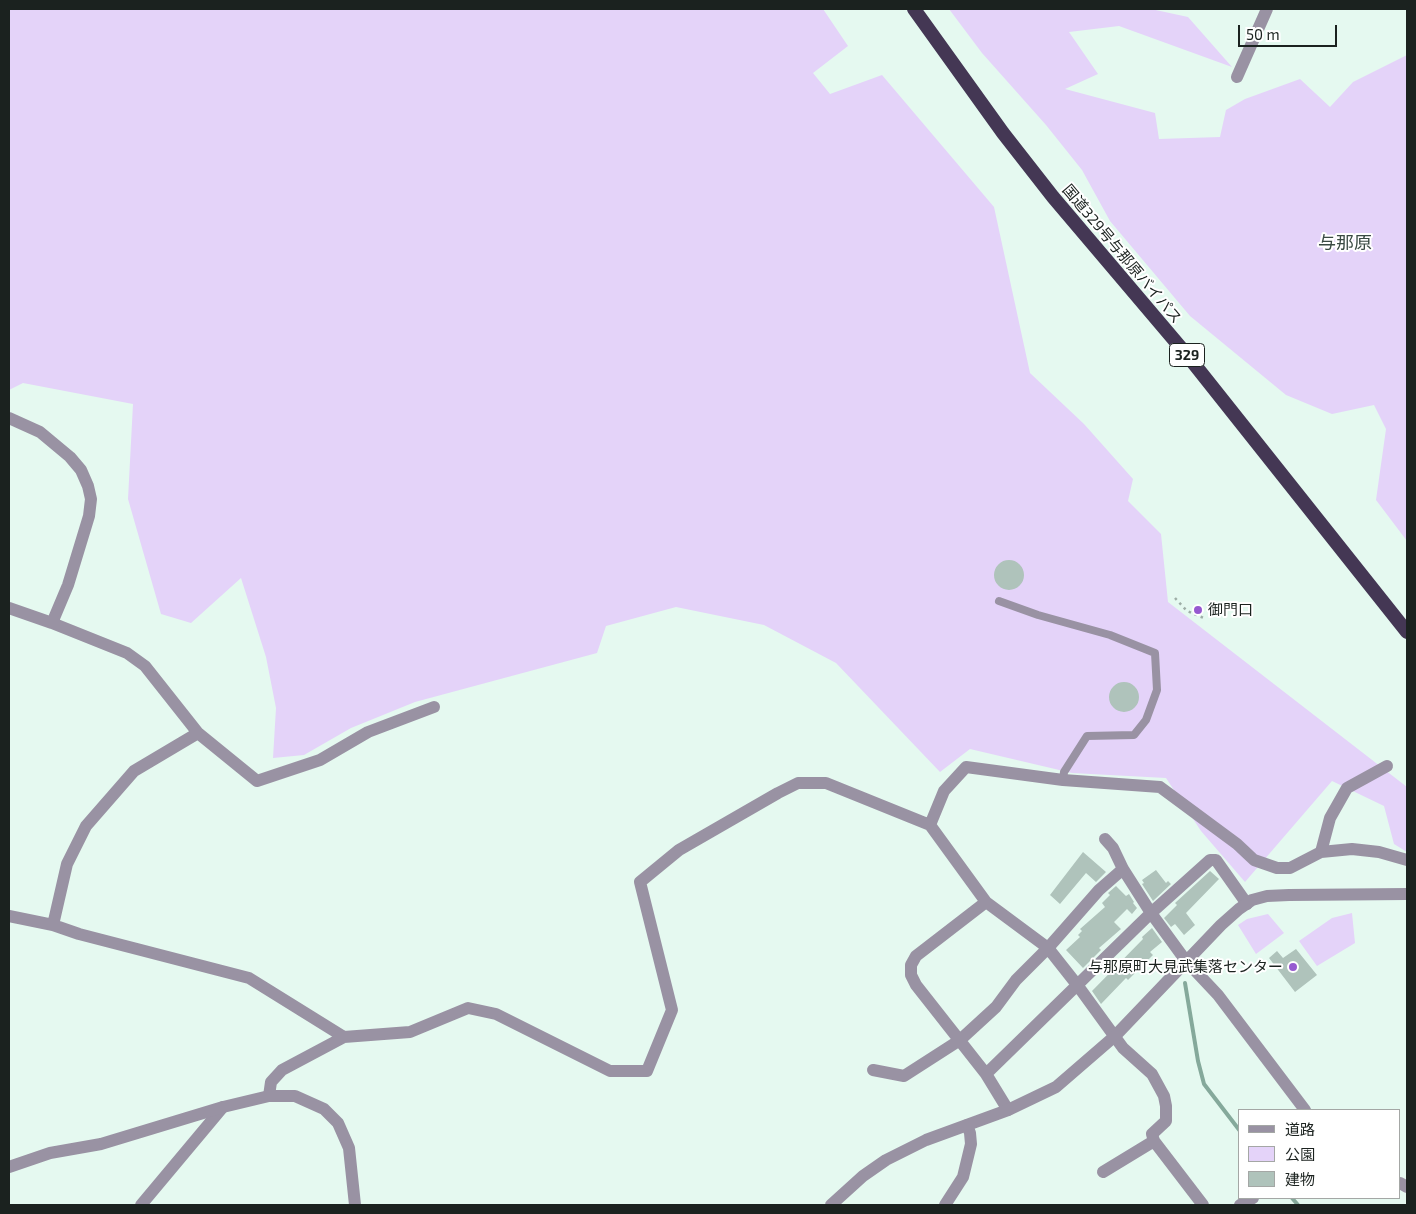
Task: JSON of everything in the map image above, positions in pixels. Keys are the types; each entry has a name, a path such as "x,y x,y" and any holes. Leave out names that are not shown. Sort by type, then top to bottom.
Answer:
{"highway":[{"name":"国道329号与那原バイパス","path":"914,9 1002,133 1053,197 1187,354 1407,632"}],"street":[{"path":"1238,77 1267,9"},
{"path":"9,418 40,432 70,457 80,470 88,486 91,499 89,516 68,585 52,623"},
{"path":"9,608 126,653 145,666 198,734 257,782 320,760 368,732 434,706"},
{"path":"53,925 67,864 86,826 134,771 198,734"},
{"path":"1322,852 1330,818 1347,788 1387,766"},
{"path":"930,825 944,791 966,767 1063,780 1160,787 1237,844 1254,860 1277,868 1290,868 1322,852 1352,849 1379,852 1407,860"},
{"path":"269,1096 271,1082 282,1070 344,1037 410,1032 468,1008 496,1014 610,1070 647,1071 672,1010 640,882 679,850 798,783 826,783 930,825 986,902 1048,948 1123,1048 1152,1074 1164,1096 1166,1106 1166,1121 1152,1134 1154,1141 1203,1205"},
{"path":"1105,839 1113,848 1123,869 1151,913 1186,961 1218,995 1304,1109"},
{"path":"986,1074 1151,913 1210,860 1216,860 1247,904"},
{"path":"873,1070 904,1076 960,1040 996,1007 1016,980 1048,948 1099,890 1123,869"},
{"path":"831,1205 863,1176 886,1160 926,1140 1008,1110 1056,1087 1115,1036 1221,925 1252,900 1267,896 1289,895 1407,894"},
{"path":"986,902 916,956 911,965 911,975 916,985 986,1074 1008,1110"},
{"path":"9,916 53,925 79,934 249,978 344,1037"},
{"path":"9,1167 50,1153 102,1144 223,1107 269,1096 295,1096 324,1109 338,1124 349,1148 355,1205"},
{"path":"141,1205 223,1107"},
{"path":"945,1205 963,1177 972,1144 967,1125"},
{"path":"1103,1172 1154,1141"},
{"path":"1240,1205 1251,1199"}],"lane":[{"path":"998,601 1038,615 1110,635 1155,653 1157,690 1146,720 1134,735 1087,736 1064,772 1063,780"}],"path":[{"path":"1176,598 1187,611 1206,619"}],"green space":[{"path":"9,9 823,9 848,46 813,73 830,94 882,75 994,207 1030,373 1084,424 1133,479 1128,501 1161,534 1168,602 1407,787 1407,852 1394,844 1384,806 1332,781 1245,882 1201,831 1166,778 1072,773 970,749 940,772 836,663 764,625 676,607 606,626 597,653 415,702 351,728 304,755 273,758 276,708 266,657 241,578 191,623 161,614 128,499 133,404 23,383 9,390"},
{"path":"949,9 1151,9 1188,17 1232,67 1119,26 1069,32 1098,74 1065,89 1155,113 1159,139 1220,137 1226,110 1245,99 1300,79 1330,107 1353,82 1407,55 1407,541 1376,500 1386,429 1374,405 1332,414 1286,395 1190,316 1110,221 1082,170 1046,125 982,53"},
{"path":"1352,913 1355,943 1317,966 1299,941 1332,918"},
{"path":"1268,914 1284,933 1256,954 1238,925 1247,919"}],"building":[{"path":"1009,560 1020,564 1024,575 1020,586 1009,590 998,586 994,575 998,564"},
{"path":"1124,682 1135,686 1139,697 1135,708 1124,712 1113,708 1109,697 1113,686"},
{"path":"1083,852 1106,872 1096,882 1086,873 1060,904 1050,895"},
{"path":"1156,870 1166,883 1168,881 1171,884 1153,901 1142,884 1144,883 1142,880"},
{"path":"1210,871 1219,879 1186,913 1195,925 1184,935 1175,924 1171,927 1164,918 1177,905 1175,903"},
{"path":"1116,886 1126,896 1129,894 1137,908 1132,914 1127,909 1114,922 1121,929 1099,948 1101,950 1083,968 1066,950 1080,937 1078,935 1082,931 1080,929 1105,907 1102,903 1110,895 1108,893"},
{"path":"1152,928 1162,942 1150,952 1153,955 1128,980 1126,978 1101,1004 1092,991"},
{"name":"与那原町大見武集落センター","path":"1296,949 1317,975 1295,992 1269,958 1277,951 1283,958"}],"waterway":[{"path":"1185,983 1198,1061 1204,1084 1238,1128"},
{"path":"1293,1199 1298,1205"}],"place":[{"name":"御門口","path":"1198,610"},
{"name":"与那原町大見武集落センター","path":"1293,967"}],"district":[{"name":"与那原","path":"1345,243"}]}
